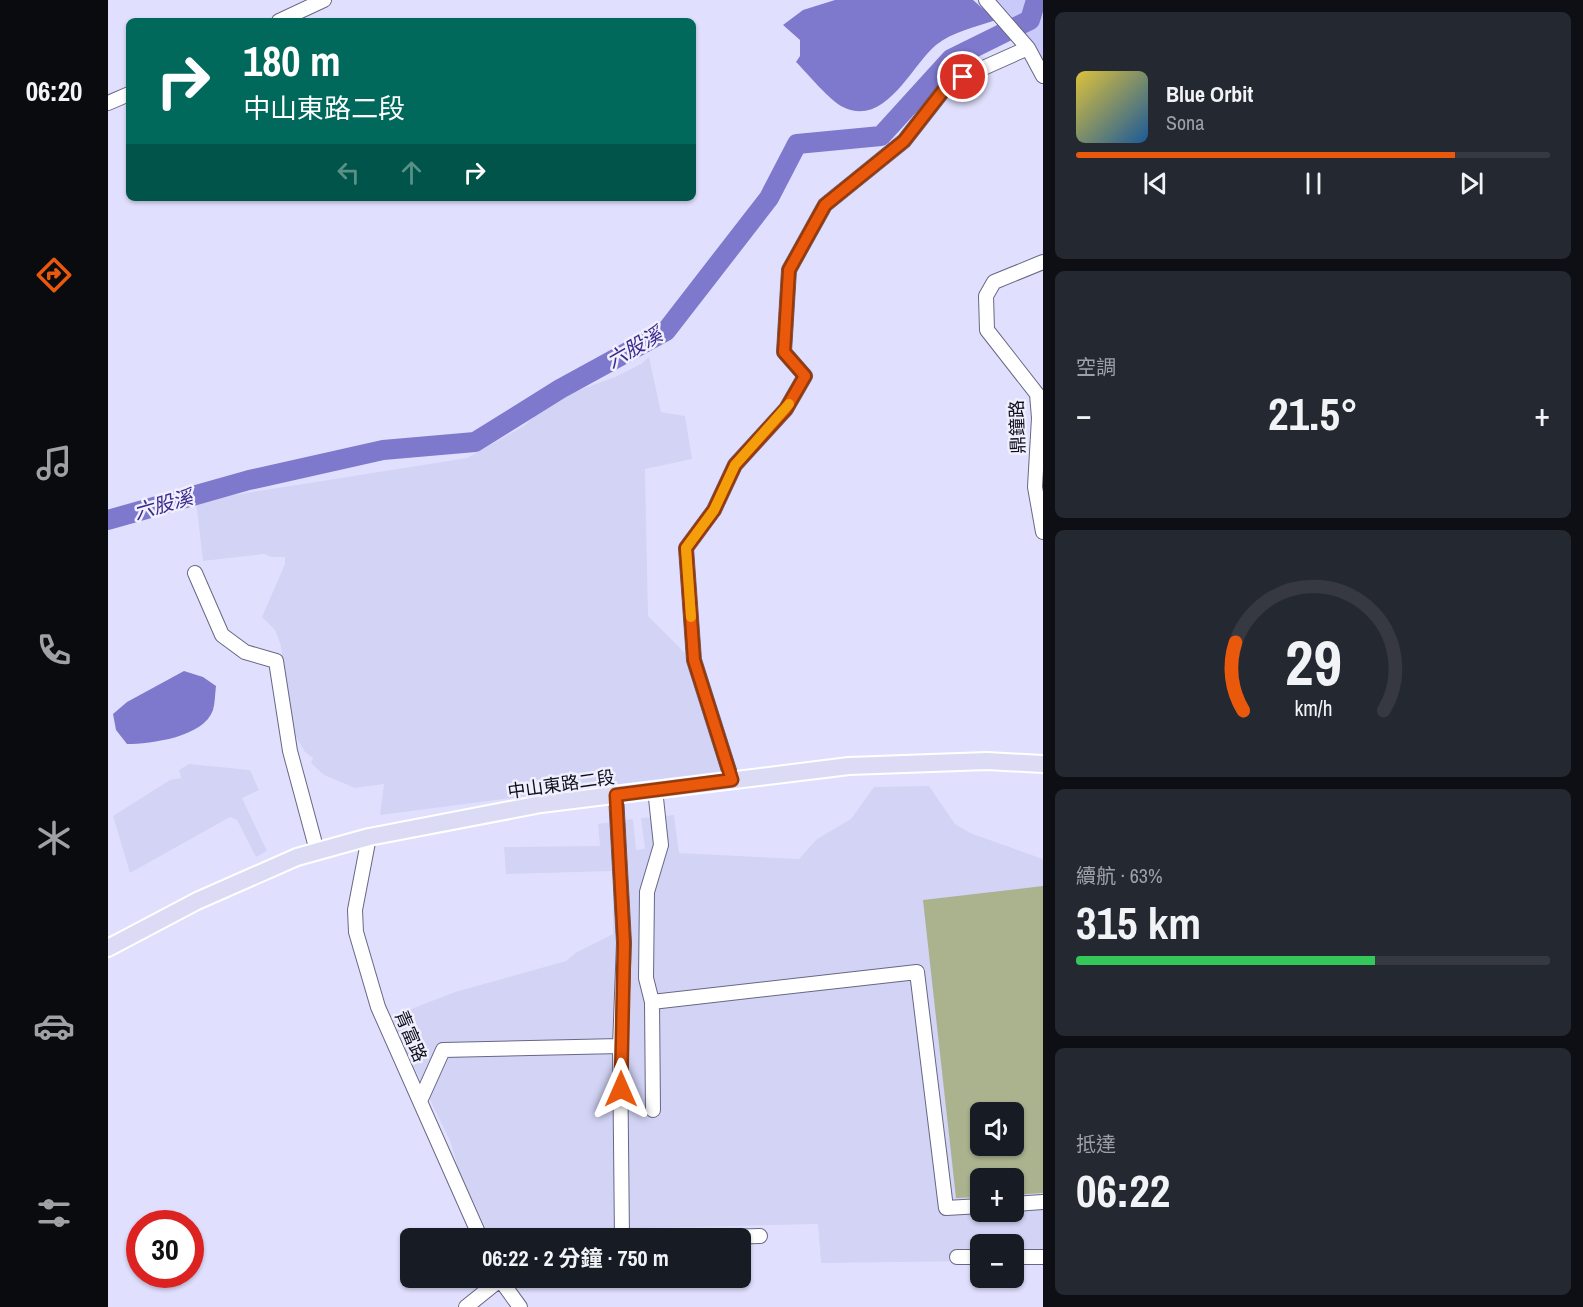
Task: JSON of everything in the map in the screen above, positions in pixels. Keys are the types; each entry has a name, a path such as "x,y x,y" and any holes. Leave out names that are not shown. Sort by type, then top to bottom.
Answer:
{"main road":[{"name":"中山東路二段","path":"108,948 197,901 297,857 369,837 541,804 849,766 987,761 1043,764"}],"street":[{"path":"285,18 324,0"},
{"path":"986,0 1028,48 1043,76"},
{"path":"732,780 694,660 686,548 714,510 735,465 786,409 805,376 784,352 789,270 825,205 904,141 943,91 963,77 1028,48"},
{"path":"108,103 126,95"},
{"name":"鼎鐘路","path":"1043,262 994,282 986,296 987,330 1037,394 1039,418 1035,487 1043,532"},
{"path":"1037,394 1043,380"},
{"path":"195,573 222,635 245,652 276,661 290,751 317,851"},
{"path":"653,1110 652,1002 646,978 647,892 661,845 655,789"},
{"path":"616,795 624,943 620,1047 622,1228"},
{"name":"青富路","path":"369,837 356,910 356,932 378,1007 476,1228"},
{"path":"652,1002 917,972 946,1208 970,1207"},
{"path":"420,1101 443,1050 620,1047"},
{"path":"1024,1203 1043,1202"},
{"path":"751,1236 760,1236"},
{"path":"957,1257 970,1257"},
{"path":"1024,1257 1043,1257"},
{"path":"466,1307 488,1288"},
{"path":"507,1288 520,1307"}],"shaded area":[{"path":"835,0 973,0 996,20 942,40 896,92 872,109 858,111 838,104 796,62 800,56 800,40 783,25 803,10"},
{"path":"992,0 1043,0 1043,60 1034,45"},
{"path":"649,357 661,412 685,416 692,459 645,469 648,616 687,655 722,771 380,815 384,784 355,788 324,775 311,763 313,758 305,752 295,735 290,735 281,646 275,630 262,617 285,564 285,557 271,557 264,554 203,561 196,501 467,458 524,426 551,400 615,377 641,364"},
{"path":"184,671 203,677 216,686 213,710 208,719 199,727 176,737 127,744 116,730 113,714 127,702"},
{"path":"189,764 250,770 259,790 242,798 267,851 256,857 237,820 230,817 130,873 113,816 170,780 181,778 179,770"},
{"path":"929,786 955,824 970,833 1043,859 1043,1260 1024,1260 1024,1234 970,1234 970,1261 821,1263 818,1224 639,1228 486,1228 459,1171 450,1141 398,1034 393,1016 455,992 566,961 577,952 613,934 613,871 506,874 504,847 600,846 598,824 633,819 636,850 645,849 641,818 674,815 679,853 799,859 817,839 851,819 874,787"}],"building":[{"path":"1043,886 1043,1193 1024,1194 1024,1168 970,1168 970,1197 956,1198 923,900"}],"waterway":[{"name":"六股溪","path":"108,520 249,480 383,450 475,442 560,389 666,331 769,198 797,144 881,136 951,59 1030,20 1036,0"}],"slow traffic":[{"path":"691,617 686,548 714,510 735,465 789,404"}],"route":[{"path":"621,1089 620,1047 624,943 616,795 732,780 694,660 686,548 714,510 735,465 786,409 805,376 784,352 789,270 825,205 904,141 943,91 963,77"}]}
